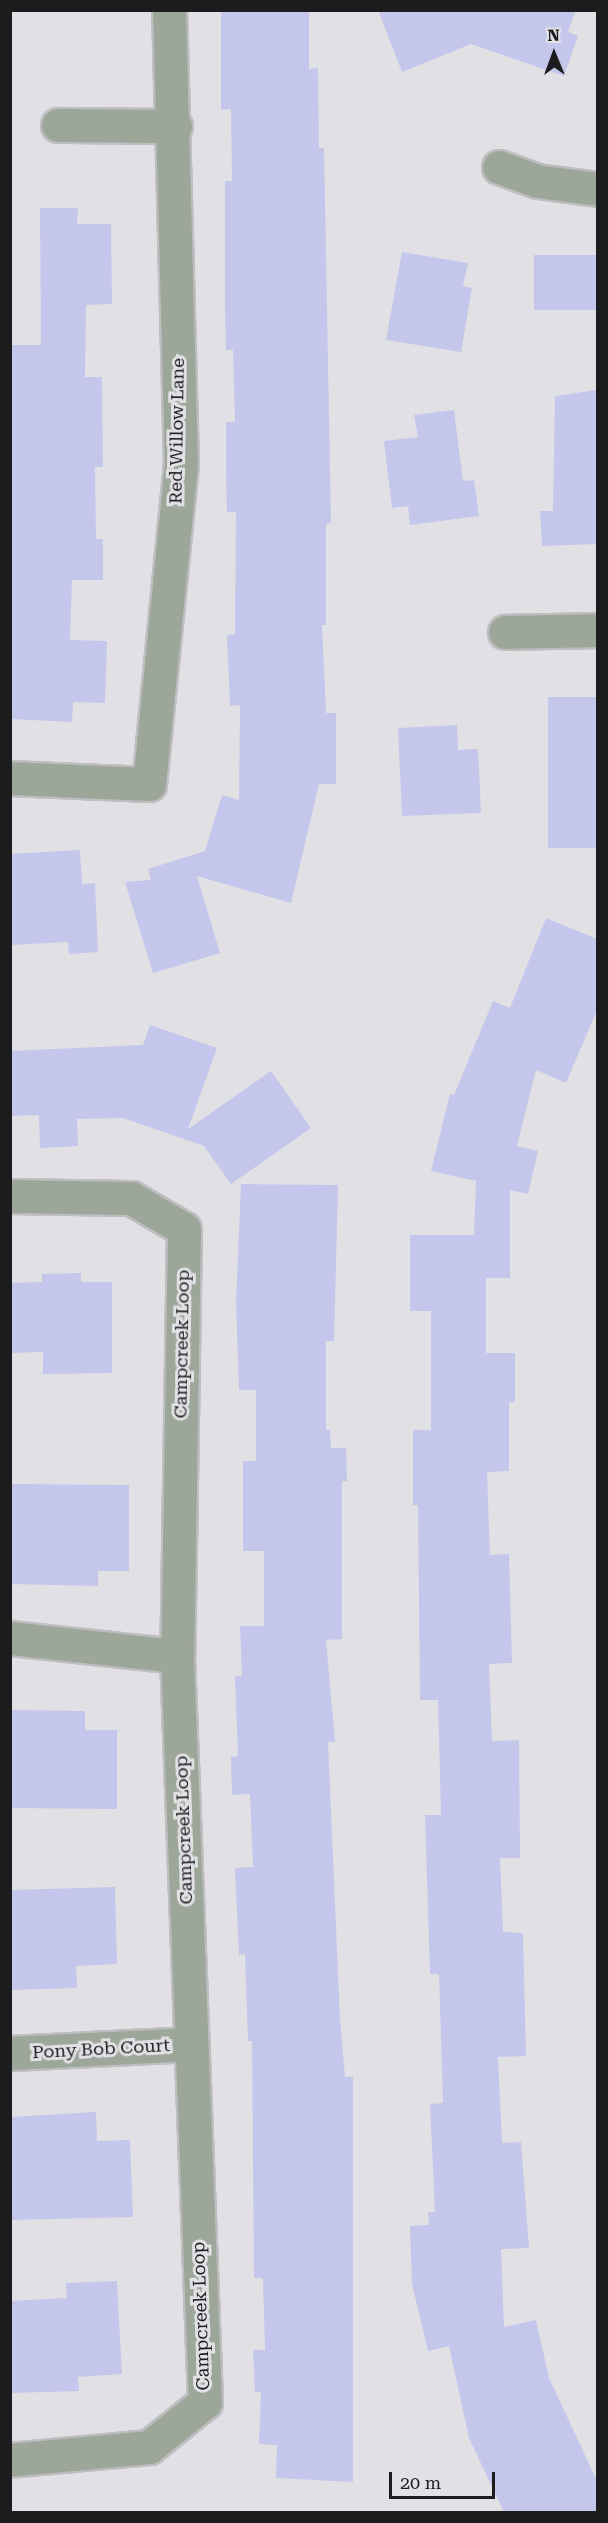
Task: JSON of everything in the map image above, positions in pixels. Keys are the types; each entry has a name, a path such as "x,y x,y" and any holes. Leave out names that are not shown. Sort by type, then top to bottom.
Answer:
{"street":[{"name":"Red Willow Lane","path":"10,778 149,784 181,465 175,126 169,10"},
{"path":"58,125 175,126"},
{"path":"499,167 537,180 597,189"},
{"path":"505,632 597,630"},
{"name":"Campcreek Loop","path":"10,1196 131,1198 184,1229 177,1656 205,2402 149,2447 10,2460"},
{"path":"10,1638 177,1656"},
{"name":"Pony Bob Court","path":"10,2053 191,2044"}],"building":[{"path":"221,10 309,10 309,69 318,68 319,148 324,148 331,523 326,524 326,625 322,625 326,713 336,713 336,784 319,784 291,903 197,876 220,953 153,973 125,882 151,880 148,869 205,851 222,795 239,800 240,705 230,706 227,635 235,634 236,512 227,512 226,422 235,422 233,350 226,350 225,312 225,181 232,181 231,109 221,110"},
{"path":"378,10 576,10 568,32 578,36 564,76 471,44 402,72"},
{"path":"40,208 78,208 77,224 111,224 112,304 86,305 85,377 102,377 103,467 95,467 96,539 103,539 103,580 72,580 70,640 107,641 105,703 73,702 72,722 10,719 10,345 41,345"},
{"path":"402,252 468,263 463,286 472,288 461,352 386,340"},
{"path":"534,255 597,255 597,310 534,310"},
{"path":"597,390 597,544 542,546 540,511 553,511 555,396"},
{"path":"454,410 463,481 474,480 479,516 410,525 408,506 392,508 384,441 418,437 414,415"},
{"path":"548,697 597,697 597,848 548,848"},
{"path":"457,725 458,750 478,749 481,813 402,816 398,728"},
{"path":"80,850 82,884 95,883 98,952 69,954 68,942 10,945 10,854"},
{"path":"546,918 597,939 597,1010 566,1083 536,1070 517,1146 538,1151 528,1194 510,1190 510,1278 486,1278 486,1353 515,1353 515,1402 509,1402 509,1471 487,1472 490,1555 509,1554 512,1663 489,1664 492,1741 519,1740 520,1858 500,1858 503,1932 523,1933 526,2056 498,2057 502,2143 521,2142 529,2248 501,2249 504,2327 536,2320 549,2378 597,2481 597,2512 504,2512 469,2438 449,2346 428,2351 412,2284 410,2226 429,2225 428,2212 435,2212 430,2104 443,2103 439,1974 430,1974 425,1815 441,1815 438,1700 420,1700 418,1505 413,1505 413,1430 431,1430 431,1311 410,1311 410,1235 474,1235 476,1181 431,1171 450,1094 454,1095 493,1001 510,1008"},
{"path":"150,1025 217,1048 188,1129 271,1071 311,1128 231,1184 204,1146 123,1118 77,1119 78,1146 40,1148 39,1115 10,1116 10,1051 143,1045"},
{"path":"241,1184 338,1185 334,1341 326,1341 326,1430 330,1430 331,1448 346,1448 347,1481 342,1481 342,1639 326,1640 335,1742 328,1742 340,2019 345,2077 353,2077 353,2482 276,2478 277,2445 259,2444 261,2392 255,2392 253,2350 265,2350 263,2278 254,2278 252,2041 248,2041 245,1954 239,1955 235,1868 253,1867 250,1794 232,1795 231,1757 238,1756 235,1676 242,1676 240,1626 264,1626 264,1551 243,1551 243,1461 256,1461 256,1390 239,1390 236,1301"},
{"path":"81,1273 81,1282 112,1282 112,1373 43,1374 43,1352 10,1353 10,1283 42,1282 42,1274"},
{"path":"10,1484 129,1485 129,1571 98,1571 98,1586 10,1584"},
{"path":"10,1710 85,1711 85,1730 117,1730 117,1809 10,1808"},
{"path":"115,1887 117,1964 76,1966 77,1988 10,1990 10,1890"},
{"path":"96,2112 97,2141 130,2140 133,2217 10,2220 10,2117"},
{"path":"117,2281 122,2374 78,2377 79,2391 10,2393 10,2301 67,2298 66,2283"}]}
